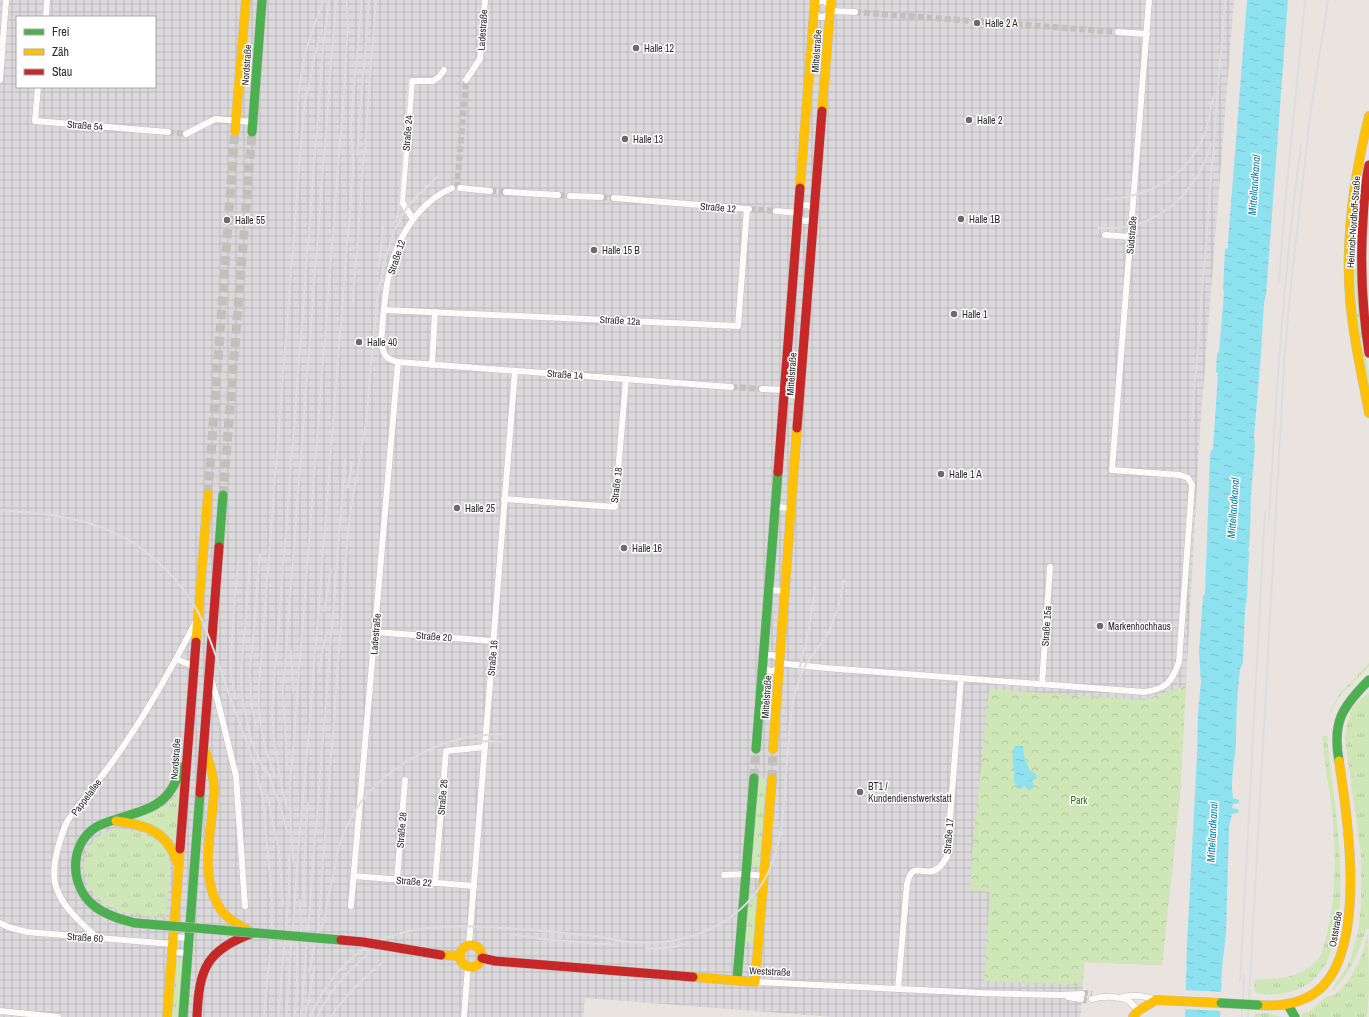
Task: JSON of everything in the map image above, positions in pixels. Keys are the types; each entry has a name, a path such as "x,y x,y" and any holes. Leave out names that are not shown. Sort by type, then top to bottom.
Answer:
{"street":[{"path":"0,80 6,0"},
{"path":"46,16 47,0"},
{"name":"Nordstraße","path":"235,131 246,0"},
{"name":"Nordstraße","path":"252,132 262,0"},
{"name":"Ladestraße","path":"466,80 480,59 485,0"},
{"name":"Mittelstraße","path":"774,749 779,663 831,0"},
{"name":"Südstraße","path":"1042,684 1145,692 1156,691 1166,686 1174,675 1179,662 1192,485 1188,478 1180,475 1112,470 1149,0"},
{"path":"824,2 828,4 830,10 827,15 821,17 815,13 815,4 824,2"},
{"name":"Mittelstraße","path":"756,749 815,4"},
{"path":"830,10 855,12"},
{"path":"1118,32 1147,34"},
{"name":"Straße 24","path":"413,219 402,202 412,81 434,81 444,70"},
{"name":"Straße 54","path":"38,88 35,120 168,132"},
{"name":"Heinrich-Nordhoff-Straße","path":"1369,116 1356,171 1350,233 1350,300 1358,356 1369,413"},
{"path":"186,134 216,119 253,122"},
{"path":"1356,171 1368,172"},
{"name":"Heinrich-Nordhoff-Straße","path":"1368,172 1361,247 1361,280 1369,353"},
{"name":"Straße 12","path":"398,362 390,361 384,355 381,343 390,270 403,236 413,219 427,203 452,188"},
{"path":"460,188 490,191"},
{"path":"506,192 558,195"},
{"path":"570,196 601,197"},
{"name":"Straße 12","path":"614,198 748,209"},
{"path":"807,204 813,208 814,214 811,220 805,221 800,219 798,213 800,206 807,204"},
{"name":"Straße 12a","path":"384,310 738,326 748,209"},
{"path":"776,211 798,213"},
{"path":"1105,235 1130,237"},
{"path":"432,365 435,312"},
{"name":"Ladestraße","path":"351,906 398,362"},
{"name":"Straße 14","path":"398,362 731,386"},
{"name":"Straße 16","path":"469,945 515,371"},
{"path":"795,377 799,379 801,387 795,396 790,395 785,386 790,378 795,377"},
{"name":"Straße 18","path":"504,499 615,507 626,379"},
{"path":"762,389 785,386"},
{"name":"Nordstraße","path":"167,1017 193,666 208,498 223,499 183,1017"},
{"path":"775,507 791,508"},
{"name":"Straße 15a","path":"1042,684 1050,567"},
{"path":"769,590 785,591"},
{"name":"Pappelallee","path":"97,938 68,909 55,883 55,867 59,844 66,822 136,728 158,692 197,619"},
{"name":"Straße 20","path":"375,632 493,640"},
{"path":"771,655 777,658 779,663 776,669 770,671 765,668 763,663 766,657 771,655"},
{"path":"176,659 193,666"},
{"path":"779,663 1042,684"},
{"path":"210,676 218,702 236,776 245,906"},
{"name":"Straße 17","path":"898,989 906,884 910,874 916,870 933,871 941,866 947,857 961,678"},
{"name":"Oststraße","path":"1156,1000 1288,1005 1310,996 1322,987 1332,975 1338,964 1344,946 1349,914 1349,852 1343,788 1336,738 1338,725 1343,711 1352,697 1369,680"},
{"path":"1358,691 1369,686"},
{"path":"188,732 180,775 168,797 154,807 141,813 113,820 98,826 90,832 77,852 75,873 78,884 82,893 94,906 113,917 135,923 363,942 441,955 460,956"},
{"name":"Straße 26","path":"435,883 446,751 485,747"},
{"path":"204,748 214,784 208,872 210,887 215,901 222,911 230,919 253,933"},
{"path":"737,980 754,778"},
{"path":"755,982 772,779"},
{"name":"Straße 28","path":"397,880 405,780"},
{"path":"113,820 144,826 162,835 172,848 178,870"},
{"path":"724,875 746,874 764,876"},
{"name":"Straße 22","path":"354,876 474,886"},
{"name":"Straße 60","path":"0,923 8,927 27,932 172,944"},
{"path":"196,1017 198,995 202,976 210,960 220,949 230,942 253,933"},
{"path":"172,944 189,938"},
{"path":"172,944 188,953"},
{"path":"469,945 479,948 482,954 482,958 478,964 471,967 462,962 460,956 462,950 469,945"},
{"name":"Weststraße","path":"482,958 495,961 755,982 1081,996"},
{"path":"464,1017 468,966"},
{"path":"1118,998 1128,995 1145,996 1156,1000"},
{"path":"1092,997 1118,998 1127,1000 1133,1004 1135,1014 1156,1000"},
{"path":"1288,1005 1295,1017"},
{"path":"0,1011 58,1017"}],"shaded area":[{"path":"0,0 1234,0 1200,429 1180,793 1162,965 1084,962 1080,1017 833,1017 585,998 583,1017 0,1017"}],"green space":[{"path":"1355,202 1357,202 1354,242 1369,372 1369,395 1358,330 1352,280"},
{"path":"1369,663 1369,666 1339,697 1330,714 1329,713 1338,696"},
{"name":"Park","path":"1186,685 1180,793 1162,965 1084,962 1082,985 984,981 990,892 970,890 972,853 989,689 1144,700"},
{"path":"1369,694 1369,929 1366,929 1357,954 1345,976 1334,990 1332,989 1346,969 1351,957 1359,928 1361,903 1361,855 1345,738 1351,712 1363,697"},
{"path":"1323,736 1327,736 1338,835 1340,875 1339,914 1332,948 1318,975 1296,990 1275,994 1254,992 1255,979 1272,979 1288,977 1296,974 1310,967 1317,961 1323,950 1333,898 1335,850 1333,818"},
{"path":"758,778 766,779 760,865 757,867 751,864"},
{"path":"181,790 175,843 160,830 128,819 158,810 170,802"},
{"path":"116,828 131,830 146,835 161,843 165,849 168,855 170,869 166,917 119,911 96,897 86,881 84,863 90,845 99,836"},
{"path":"758,894 754,942 745,941 748,905"},
{"path":"1368,933 1369,989 1367,1017 1302,1017 1301,1014 1312,1010 1325,997 1335,995 1346,983 1362,955"},
{"path":"174,958 183,959 178,1017 170,1017"},
{"path":"1258,1013 1268,1013 1281,1017 1254,1017 1254,1015"}],"water":[{"name":"Mittellandkanal","path":"1247,0 1288,0 1254,436 1255,446 1248,549 1247,602 1245,604 1243,663 1240,669 1238,687 1236,743 1232,777 1233,798 1239,800 1239,803 1233,804 1232,808 1239,810 1238,813 1232,814 1229,827 1226,933 1222,968 1220,1017 1185,1017 1198,713 1201,682 1199,653 1203,596 1205,594 1210,456 1213,449 1218,373 1216,372 1217,354 1219,352 1224,292 1225,249 1228,248"},
{"path":"1015,746 1023,746 1024,756 1030,771 1036,774 1037,778 1032,781 1035,786 1029,791 1025,786 1020,789 1014,782 1013,755"}],"pier":[{"path":"1184,990 1223,992 1222,1011 1184,1009"}],"tunnel":[{"path":"855,12 1118,32"},
{"path":"457,188 466,80"},
{"path":"208,494 235,131"},
{"path":"168,132 186,134"},
{"path":"223,495 252,132"},
{"path":"490,191 506,192"},
{"path":"558,195 570,196"},
{"path":"601,197 614,198"},
{"path":"749,209 776,211"},
{"path":"731,387 762,389"},
{"path":"754,778 756,749"},
{"path":"772,779 773,749"},
{"path":"1082,994 1092,994"},
{"path":"1081,999 1087,1001 1092,999"}],"railway":[{"path":"296,135 299,91 304,58 324,0"},
{"path":"286,806 275,746 272,709 324,39 329,0"},
{"path":"287,770 283,690 336,0"},
{"path":"347,0 348,30"},
{"path":"286,1017 353,169 351,123 362,0"},
{"path":"357,155 369,0"},
{"path":"353,301 376,0"},
{"path":"1192,421 1225,0"},
{"path":"1279,282 1305,0"},
{"path":"1248,1017 1284,364 1291,284 1311,109 1328,0"},
{"path":"293,861 290,787 348,25"},
{"path":"276,777 264,743 260,721 259,685 302,130 305,103 319,37"},
{"path":"396,222 399,205 409,79"},
{"path":"1107,199 1139,194 1166,181 1179,172 1198,148 1205,133 1213,97"},
{"path":"1098,228 1119,228 1132,226 1147,221 1172,206 1183,196 1200,172 1211,144"},
{"path":"1269,520 1281,332 1301,145"},
{"path":"318,930 349,520 366,423 377,300 384,263 394,231 406,209 438,176"},
{"path":"379,267 383,225"},
{"path":"301,1017 345,460"},
{"path":"348,487 352,462"},
{"path":"0,510 70,518 86,522 119,535 135,544 162,565 177,582 197,610 216,655 255,767 263,801 272,900 271,944 264,1017"},
{"path":"1240,981 1265,512"},
{"path":"256,727 252,708 250,673 260,554"},
{"path":"236,699 231,674 231,653 238,560"},
{"path":"250,561 241,676 243,704 252,743 265,772"},
{"path":"324,611 331,570"},
{"path":"310,1017 326,987 345,964 366,948 390,936 415,930 473,926 555,932 649,943 669,941 706,931 722,923 738,911 751,898 763,882 777,850 785,793 790,721 796,690 805,666 825,639 830,629 838,608 844,580"},
{"path":"799,671 810,625 815,585"},
{"path":"319,672 326,633"},
{"path":"291,650 293,692"},
{"path":"322,930 339,846 345,829 360,803 379,782 416,756 443,744 474,736 505,734"},
{"path":"470,742 504,742"},
{"path":"265,766 281,808 287,832"},
{"path":"267,794 279,851 283,905"},
{"path":"304,907 304,867 308,803"},
{"path":"278,1017 289,893 289,854"},
{"path":"300,900 301,942"},
{"path":"309,972 319,925"},
{"path":"511,934 541,939 616,945"},
{"path":"297,935 297,987"},
{"path":"646,948 668,948 689,943"},
{"path":"317,1017 327,998 339,982 368,954"},
{"path":"331,1017 342,1001 355,987 383,962"},
{"path":"306,1013 315,966"},
{"path":"1242,1017 1244,975"},
{"path":"295,1013 298,981"}],"traffic: fast":[{"path":"252,132 262,0"},
{"path":"756,749 778,472"},
{"path":"219,547 223,495"},
{"path":"1339,761 1337,736 1341,716 1352,699 1369,680"},
{"path":"135,923 108,914 93,905 80,888 77,878 76,857 79,847 85,838 95,828 104,823 140,812 158,803 171,790 177,780 181,767"},
{"path":"737,980 754,778"},
{"path":"183,1017 200,793"},
{"path":"135,923 341,940"},
{"path":"1221,1003 1258,1005"},
{"path":"1288,1005 1295,1017"}],"traffic: slow":[{"path":"235,131 246,0"},
{"path":"800,188 815,0"},
{"path":"822,111 831,0"},
{"path":"1369,116 1355,184 1349,253 1351,314 1369,413"},
{"path":"773,749 797,428"},
{"path":"196,642 208,494"},
{"path":"205,751 214,782 208,859 210,886 224,914 253,933"},
{"path":"1258,1005 1284,1005 1301,1000 1316,992 1323,986 1336,966 1345,940 1349,910 1349,846 1339,761"},
{"path":"693,977 755,982 772,779"},
{"path":"116,821 137,825 154,831 167,843 177,862"},
{"path":"167,1017 180,849"},
{"path":"471,945 479,948 482,956 479,964 471,967 463,964 460,956 463,948 471,945"},
{"path":"441,955 460,956"},
{"path":"1133,1017 1138,1011 1156,1000 1221,1003"}],"traffic: jam":[{"path":"797,428 822,111"},
{"path":"1369,165 1364,199 1362,237 1363,303 1369,353"},
{"path":"778,472 800,188"},
{"path":"200,793 219,547"},
{"path":"180,849 196,642"},
{"path":"197,1017 200,986 208,963 215,954 225,947 253,933"},
{"path":"341,940 363,942 441,955"},
{"path":"482,958 495,961 693,977"}],"place":[{"name":"Halle 2 A","path":"977,23"},
{"name":"Halle 12","path":"636,48"},
{"name":"Halle 2","path":"969,120"},
{"name":"Halle 13","path":"625,139"},
{"name":"Halle 1B","path":"961,219"},
{"name":"Halle 55","path":"227,220"},
{"name":"Halle 15 B","path":"594,250"},
{"name":"Halle 1","path":"954,314"},
{"name":"Halle 40","path":"359,342"},
{"name":"Halle 1 A","path":"941,474"},
{"name":"Halle 25","path":"457,508"},
{"name":"Halle 16","path":"624,548"},
{"name":"Markenhochhaus","path":"1100,626"},
{"name":"BT1 / Kundendienstwerkstatt","path":"860,792"}]}
